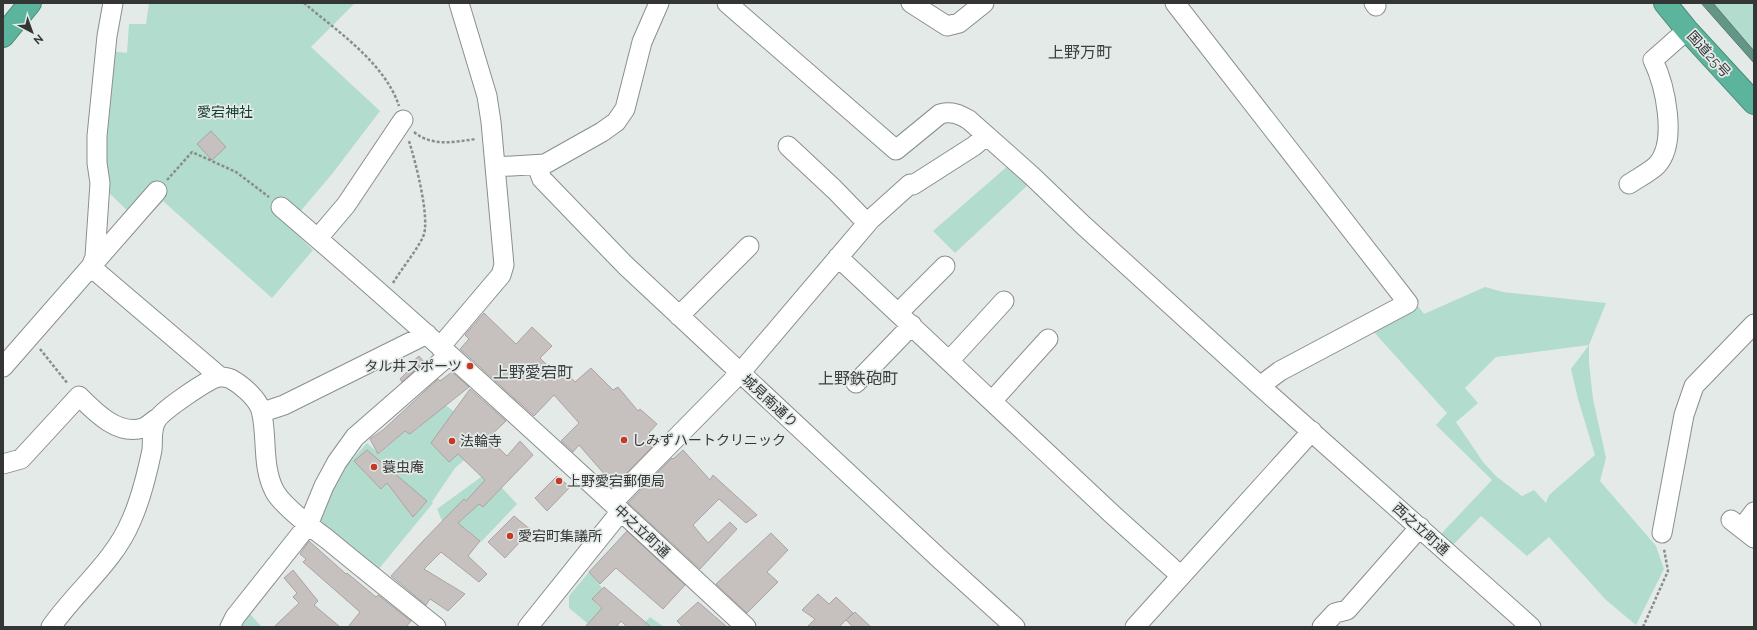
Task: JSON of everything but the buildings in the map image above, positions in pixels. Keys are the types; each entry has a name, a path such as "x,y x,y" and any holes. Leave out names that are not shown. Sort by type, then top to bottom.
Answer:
{"highway":[{"path":"3,36 30,3"},
{"name":"国道25号","path":"1665,3 1687,30 1754,103"}],"street":[{"path":"91,267 95,258 100,183 97,163 100,104 107,36 113,3"},
{"path":"230,627 235,617 308,525 324,486 337,462 355,437 501,275 504,265 487,96 459,3"},
{"path":"495,167 537,166 545,164 602,132 616,122 626,109 642,42 659,3"},
{"name":"西之立町通","path":"728,3 896,150 940,114 947,112 958,113 986,136 1260,386 1531,627"},
{"path":"911,3 947,26 959,23 984,3"},
{"path":"1175,3 1408,303 1280,371 1260,386"},
{"path":"1629,184 1658,164 1666,148 1668,107 1653,60 1687,30"},
{"path":"318,238 346,205 403,120"},
{"path":"528,627 616,507 740,373 867,223 910,184 913,185 974,146 986,136"},
{"path":"788,146 835,190 867,223"},
{"name":"城見南通り","path":"537,166 542,179 625,265 1015,627"},
{"path":"3,367 158,191"},
{"name":"中之立町通","path":"281,207 439,345 746,627"},
{"path":"679,316 748,246"},
{"path":"838,257 1112,514 1181,576"},
{"path":"898,313 945,266"},
{"path":"91,267 219,376 230,378 250,394 261,409 266,412 439,345"},
{"path":"949,361 1004,301"},
{"path":"1662,533 1684,415 1694,386 1754,324"},
{"path":"856,383 912,325"},
{"path":"992,401 1048,339"},
{"path":"3,464 21,459 79,396 96,413 106,420 128,430 144,428 180,400 202,385 219,376"},
{"path":"261,409 267,469 275,491 280,499 308,525 436,627"},
{"path":"51,627 65,608 113,553 131,522 150,459 153,439 152,431 156,419"},
{"path":"1135,627 1312,431"},
{"path":"1742,529 1754,512"},
{"path":"1322,627 1335,613 1347,610 1420,527"}],"path":[{"path":"403,120 409,128 423,139 446,143 492,136"},
{"path":"158,191 192,152 236,172 257,187"},
{"path":"29,337 79,396"},
{"path":"1643,627 1668,571 1662,533"}],"green space":[{"name":"愛宕神社","path":"149,3 355,3 311,47 380,111 332,174 288,226 313,250 272,298 163,201 113,255 130,213 107,191 103,160 111,51 127,53 129,24 146,24"},
{"path":"1713,3 1754,3 1754,51"},
{"path":"1010,164 1030,183 955,253 933,231"},
{"path":"1485,287 1503,292 1606,303 1589,345 1589,363 1593,399 1606,458 1600,481 1656,546 1664,569 1636,625 1606,600 1549,537 1527,556 1481,516 1453,545 1441,534 1492,480 1436,425 1447,413 1372,330 1418,306 1424,314","holes":["1589,345 1571,369 1578,399 1595,455 1549,495 1546,503 1534,490 1522,496 1497,477 1483,462 1456,422 1478,403 1465,388 1496,357"]},
{"path":"444,404 489,438 455,468 432,502 433,503 373,576 308,525 339,474 367,443 379,454 405,431 410,434 416,430"},
{"path":"481,477 502,488 517,504 481,542 464,527 458,532 443,523 437,509"},
{"path":"589,572 603,589 593,600 620,627 592,627 569,608 569,596"},
{"path":"248,612 262,627 238,627"},
{"path":"650,617 664,627 640,627"}],"shaded area":[{"path":"1701,3 1713,3 1754,51 1754,63"}],"place":[{"name":"タル井スポーツ","path":"470,366"},
{"name":"しみずハートクリニック","path":"624,440"},
{"name":"法輪寺","path":"452,441"},
{"name":"蓑虫庵","path":"374,467"},
{"name":"上野愛宕郵便局","path":"559,481"},
{"name":"愛宕町集議所","path":"510,536"}],"district":[{"name":"上野万町","path":"1080,52"},
{"name":"上野愛宕町","path":"533,372"},
{"name":"上野鉄砲町","path":"858,378"}]}
